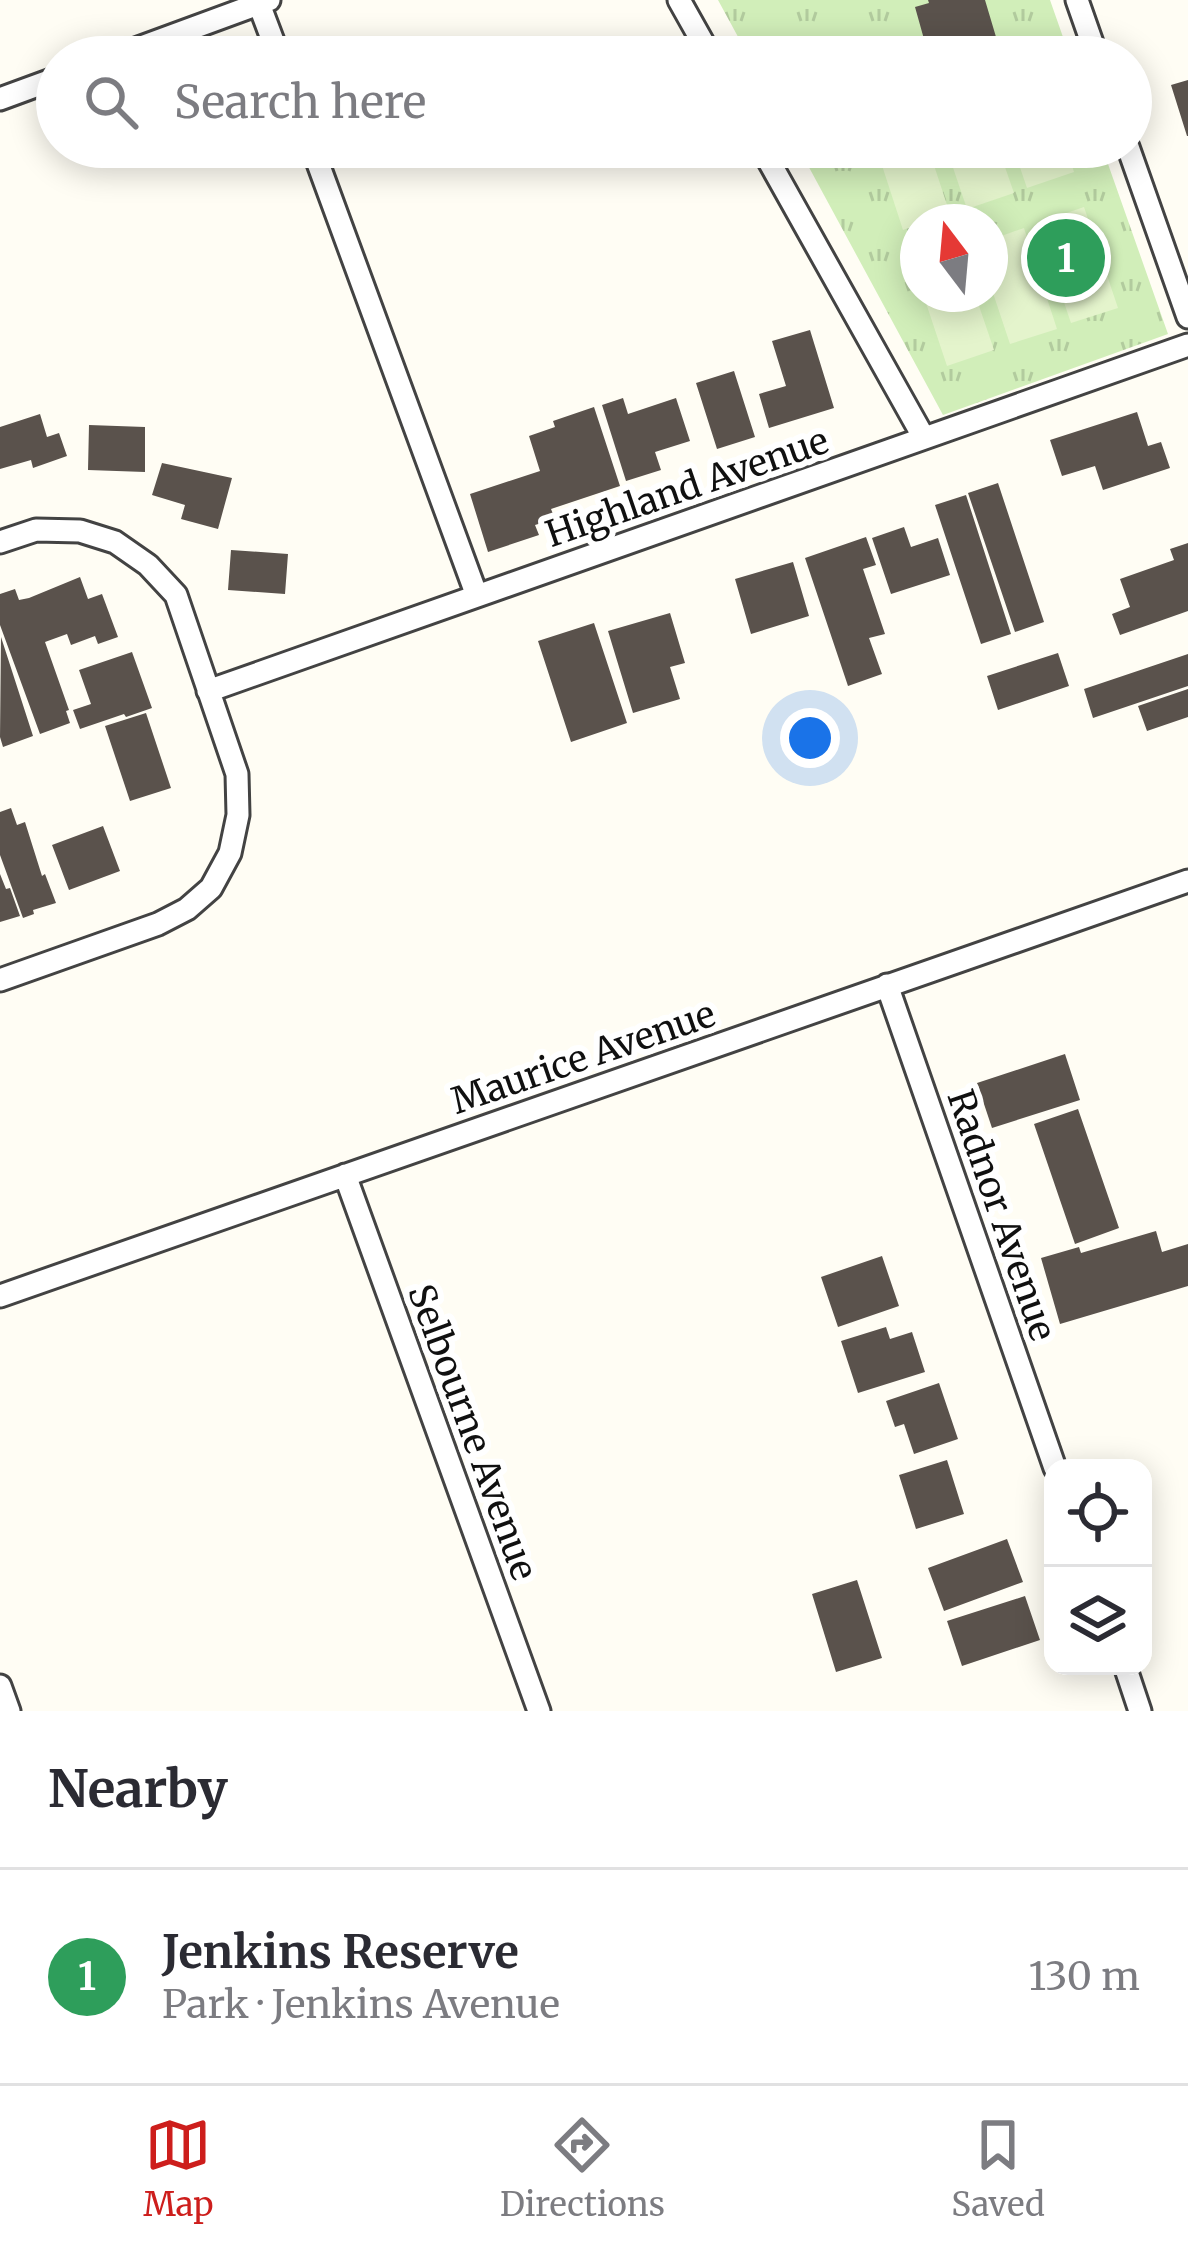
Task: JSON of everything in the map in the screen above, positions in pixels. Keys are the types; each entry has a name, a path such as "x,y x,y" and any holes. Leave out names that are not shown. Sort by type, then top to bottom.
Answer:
{"street":[{"path":"679,0 699,36"},
{"path":"1077,0 1090,36"},
{"path":"171,36 264,2 273,36"},
{"path":"0,99 36,86"},
{"path":"320,168 477,596"},
{"path":"773,168 924,438"},
{"path":"1135,168 1188,317"},
{"name":"Highland Avenue","path":"208,691 1188,345"},
{"path":"0,542 36,530 80,531 115,542 148,565 176,595 237,774 238,815 230,853 211,888 188,909 0,980"},
{"name":"Maurice Avenue","path":"0,1296 1188,880"},
{"name":"Radnor Avenue","path":"887,985 1052,1459"},
{"name":"Selbourne Avenue","path":"345,1175 539,1711"},
{"path":"1128,1675 1140,1711"},
{"path":"0,1686 9,1711"}],"green space":[{"path":"718,0 1050,0 1063,36 738,36"},
{"path":"809,168 1109,168 1168,334 943,415"},
{"path":"883,168 935,168 947,204 900,204 900,221"},
{"path":"953,168 1005,168 1014,193 982,204 965,204"},
{"path":"1020,168 1073,168 1074,172 1027,188"},
{"path":"1084,207 1118,308 1071,323 1037,223"},
{"path":"1024,228 1057,329 1010,344 999,312 1008,312 1008,234"},
{"path":"929,312 981,312 994,350 947,366"}],"building":[{"path":"985,0 996,36 923,36 915,7"},
{"path":"1188,80 1188,136 1187,136 1171,85"},
{"path":"810,330 834,408 769,428 759,394 786,386 772,341"},
{"path":"734,371 755,437 717,449 696,383"},
{"path":"623,398 628,414 676,398 690,441 655,452 661,470 626,481 602,405"},
{"path":"594,407 620,486 551,509 555,519 535,525 539,535 488,552 470,494 540,471 529,436 555,427 553,421"},
{"path":"1137,412 1148,446 1161,442 1170,468 1103,490 1095,466 1062,476 1050,440"},
{"path":"40,414 47,437 59,433 67,456 33,468 31,460 0,469 0,427"},
{"path":"89,425 145,427 145,472 88,470"},
{"path":"162,463 232,478 218,529 181,519 185,505 152,495"},
{"path":"998,483 1044,622 1015,632 968,493"},
{"path":"966,495 1011,634 981,644 935,505"},
{"path":"904,527 911,547 938,538 950,575 891,594 872,538"},
{"path":"866,537 876,565 863,569 885,634 869,638 882,674 848,686 805,558"},
{"path":"1188,543 1188,611 1120,635 1112,614 1130,607 1120,579 1174,560 1170,549"},
{"path":"231,550 288,554 285,594 228,590"},
{"path":"793,562 809,616 751,634 735,579"},
{"path":"80,577 88,599 102,594 118,637 98,644 95,636 71,645 67,634 45,642 70,723 40,734 0,625 0,594 15,589 19,600 29,598"},
{"path":"670,613 685,663 670,667 680,699 633,713 608,631"},
{"path":"594,623 627,723 571,742 538,641"},
{"path":"1,637 33,736 3,747 0,737"},
{"path":"132,652 152,708 80,729 73,710 91,704 79,670"},
{"path":"1058,653 1069,686 998,710 987,676"},
{"path":"1188,654 1188,686 1093,718 1084,689"},
{"path":"1188,689 1188,717 1147,731 1138,706"},
{"path":"146,713 171,788 130,801 105,726"},
{"path":"11,808 17,825 25,822 56,903 23,918 0,855 0,812"},
{"path":"103,826 120,871 69,890 52,845"},
{"path":"0,874 20,916 0,922"},
{"path":"1065,1054 1080,1100 992,1128 977,1083"},
{"path":"1078,1109 1119,1228 1075,1244 1034,1124"},
{"path":"1156,1231 1162,1252 1188,1244 1188,1286 1060,1324 1041,1258 1079,1247 1081,1253"},
{"path":"882,1256 899,1306 838,1327 821,1277"},
{"path":"886,1327 890,1339 912,1332 925,1372 858,1393 841,1341"},
{"path":"939,1383 958,1439 914,1454 904,1424 895,1427 886,1401"},
{"path":"947,1460 964,1514 916,1529 899,1475"},
{"path":"1007,1539 1023,1582 944,1611 928,1568"},
{"path":"857,1580 882,1658 836,1672 812,1594"},
{"path":"1025,1596 1040,1640 962,1666 947,1621"}],"place":[{"name":"Jenkins Reserve","path":"1066,258"}]}
